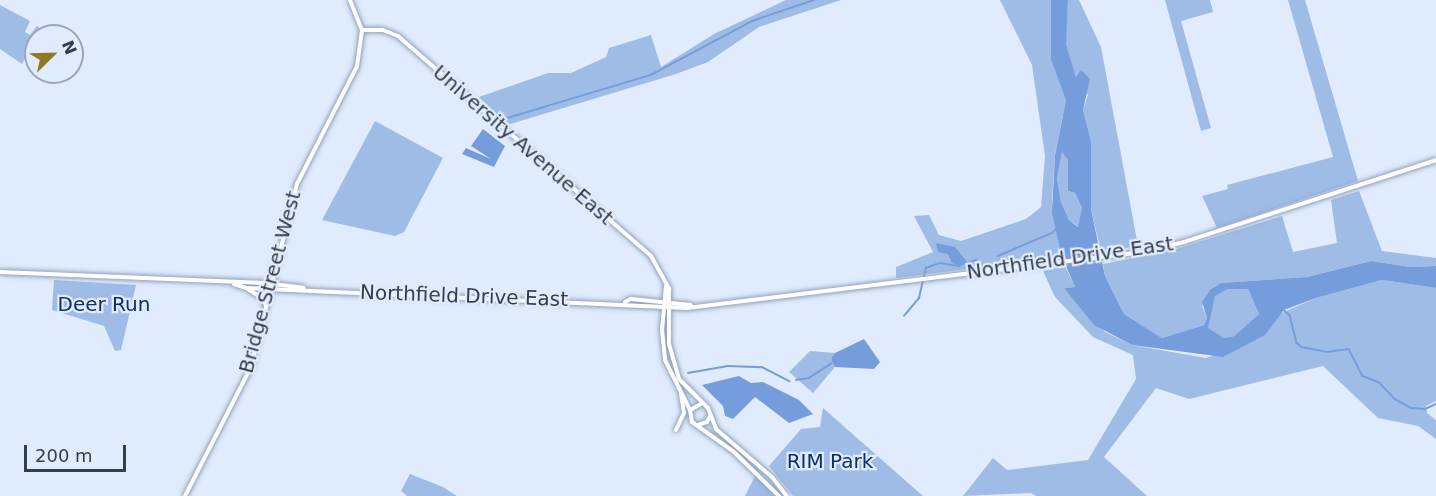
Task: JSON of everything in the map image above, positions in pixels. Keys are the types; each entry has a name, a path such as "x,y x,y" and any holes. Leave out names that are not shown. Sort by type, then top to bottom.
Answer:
{"main road":[{"name":"Bridge Street West","path":"185,496 251,366 296,187 357,66 362,30 350,0"},
{"name":"University Avenue East","path":"362,30 382,30 398,36 651,256 666,285 670,304 673,366 687,390 705,406"},
{"name":"Northfield Drive East","path":"234,284 246,288 304,288 625,302 631,299 692,305 1044,265 1105,257 1184,242 1436,160"},
{"name":"Northfield Drive East","path":"0,272 272,284 304,288"},
{"path":"666,285 665,360 690,410 690,419 734,452 779,496"},
{"path":"246,288 262,298 267,306"},
{"path":"676,430 684,413 680,390"},
{"path":"690,410 699,404 705,406 716,429 772,477 787,496"},
{"path":"698,425 704,424 710,416"}],"green space":[{"path":"786,0 841,0 759,27 708,62 676,74 507,125 479,97 548,73 571,73 606,57 609,48 651,35 661,67 714,34"},
{"path":"1000,0 1051,0 1051,27 1066,100 1055,154 1052,202 1062,257 896,278 896,267 933,252 914,216 929,215 939,235 961,241 1026,219 1041,207 1045,156 1032,65"},
{"path":"1068,0 1079,0 1101,47 1138,246 1101,252 1091,209 1091,141 1083,110 1088,95 1076,78 1065,45"},
{"path":"1165,0 1210,0 1213,12 1181,21 1211,128 1201,131"},
{"path":"1288,0 1305,0 1358,181 1217,228 1202,196 1228,189 1227,185 1333,157"},
{"path":"0,5 30,21 29,24 24,24 24,60 22,64 0,49"},
{"path":"375,121 443,158 404,232 395,236 322,220"},
{"path":"1062,151 1068,160 1068,191 1075,193 1082,208 1079,227 1069,220 1061,202 1057,178"},
{"path":"1359,191 1382,251 1436,258 1436,266 1410,267 1371,261 1307,277 1221,283 1202,306 1207,318 1204,325 1162,338 1124,314 1105,276 1103,264 1170,251 1282,216 1293,252 1337,243 1331,200"},
{"path":"1065,266 1075,287 1064,288 1105,332 1132,345 1206,358 1265,335 1277,315 1316,298 1382,280 1436,288 1436,401 1426,406 1427,413 1436,420 1436,439 1418,426 1378,418 1323,366 1189,399 1156,388 1104,457 1147,496 1036,496 1031,493 963,496 993,458 1007,470 1088,460 1136,379 1133,355 1093,337 1055,297 1043,271"},
{"name":"Deer Run","path":"54,280 136,285 121,350 115,351 104,326 52,310"},
{"path":"1228,289 1248,289 1259,314 1234,336 1224,338 1207,328 1214,296"},
{"path":"810,351 835,353 831,359 835,367 813,393 789,372"},
{"name":"RIM Park","path":"823,408 923,496 793,496 769,466 801,429 820,427"},
{"path":"410,474 443,487 457,496 407,496 401,491"},
{"name":"RIM Park","path":"756,474 766,484 776,496 745,496"}],"shaded area":[{"path":"1051,0 1068,0 1066,45 1076,77 1081,70 1090,79 1083,110 1091,141 1091,209 1105,276 1124,314 1162,338 1204,325 1207,318 1202,302 1210,290 1221,283 1307,277 1371,261 1410,267 1436,266 1436,288 1382,280 1316,298 1284,310 1265,335 1223,357 1132,345 1094,325 1064,288 1075,287 1062,257 1052,213 1055,155 1066,100 1051,59","holes":["1062,152 1068,160 1068,191 1075,193 1082,208 1078,227 1069,220 1061,202 1057,178","1228,289 1248,289 1259,314 1234,336 1224,338 1208,328 1215,296"]},
{"path":"483,129 505,146 494,167 462,154 466,148 491,159 471,146"},
{"path":"936,243 955,247 968,263 960,266 952,263 948,254 938,252"},
{"path":"864,339 880,362 874,369 835,367 831,359 835,353"},
{"path":"739,376 751,383 763,382 799,400 813,414 789,423 755,397 733,419 725,416 723,406 702,385"}],"waterway":[{"path":"504,119 651,75 752,21 814,0"},
{"path":"998,256 1052,233 1058,227"},
{"path":"968,263 976,260"},
{"path":"904,316 919,298 926,268 940,263 960,266"},
{"path":"1284,310 1290,315 1297,343 1302,347 1327,352 1349,349 1363,376 1380,383 1395,399 1411,408 1425,409 1436,404"},
{"path":"796,380 809,378 832,363"},
{"path":"688,373 727,366 762,367 790,381"}]}
